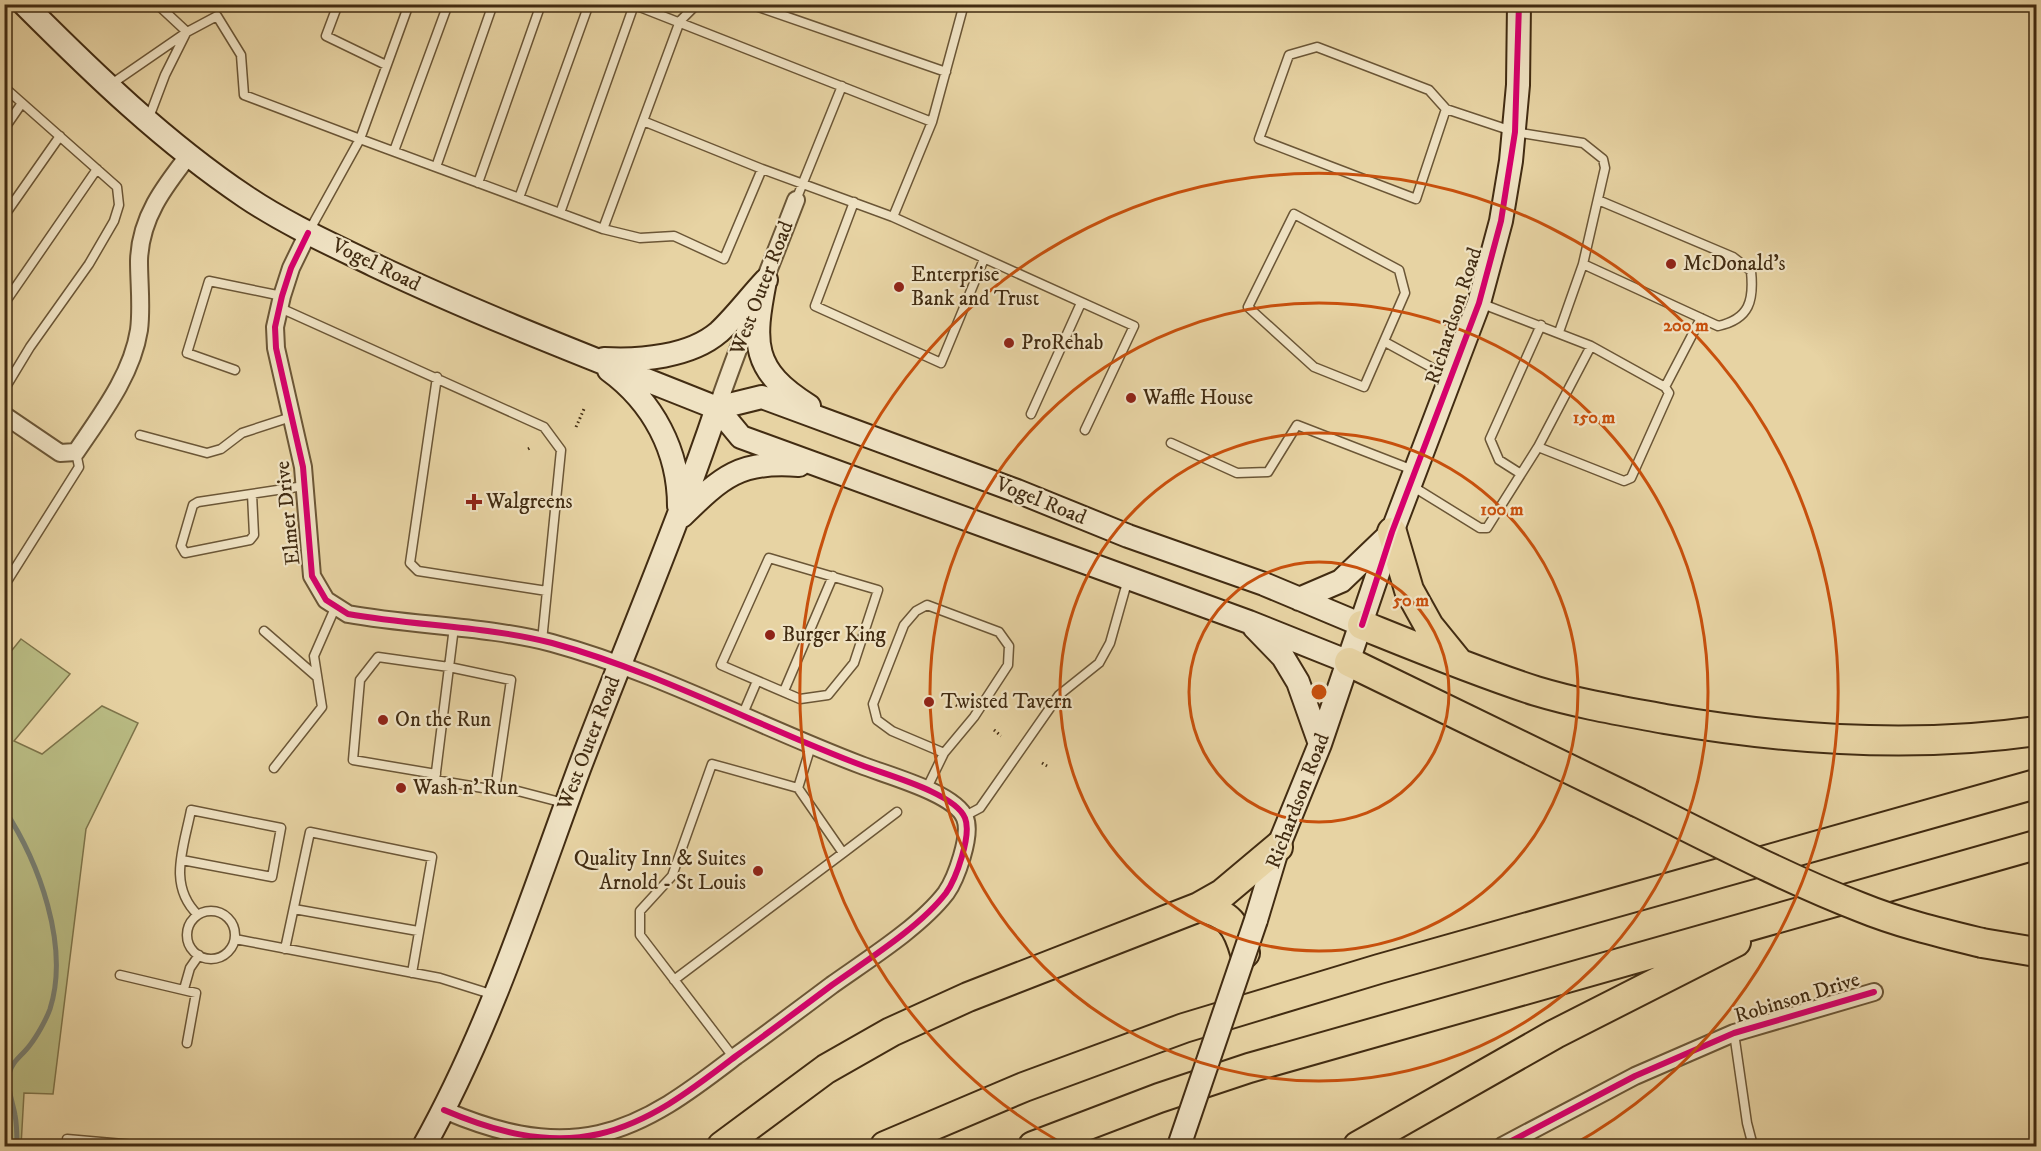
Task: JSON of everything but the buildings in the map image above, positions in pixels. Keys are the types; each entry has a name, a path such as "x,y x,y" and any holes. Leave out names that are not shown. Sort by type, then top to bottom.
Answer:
{"highway":[{"path":"1392,532 1409,590 1429,626 1460,665"},
{"path":"1362,625 1460,665 1591,706 1723,729 1844,739 1907,740 2037,731"},
{"path":"1349,662 1774,870 1861,908 1921,928 1982,943 2037,952"},
{"path":"885,1146 1024,1086 1184,1028 1389,966 2037,784"},
{"path":"1032,1146 1159,1098 1249,1068 2037,845"},
{"path":"722,1146 817,1076 891,1032 968,997 1199,907 1222,894 1278,847"},
{"path":"1199,907 1218,911 1246,924 1245,953"},
{"path":"1358,1146 1555,1034 1793,913"}],"main road":[{"name":"Vogel Road","path":"24,4 147,122 247,198 308,233 460,306 717,408 741,437 1249,622 1349,662"},
{"name":"Richardson Road","path":"1246,924 1320,744 1392,532 1479,303 1501,221 1515,132 1519,4"},
{"path":"593,359 647,357 698,345 718,333 766,280"},
{"path":"766,280 758,327 758,345 763,361 786,392 843,427"},
{"path":"593,359 614,374 633,393 663,431 676,473 679,519"},
{"name":"Vogel Road","path":"717,408 762,397 1299,599 1362,625"},
{"name":"West Outer Road","path":"424,1146 444,1110 494,996 618,665 679,519 717,408"},
{"path":"679,519 715,483 736,471 774,463 826,468"},
{"path":"1299,599 1341,581 1392,532"},
{"path":"1249,622 1283,657 1298,682 1320,744"},
{"path":"1179,1146 1245,953"}],"street":[{"path":"4,415 60,453 76,452 109,403 128,364 138,331 139,259 143,228 161,191 189,155"},
{"name":"West Outer Road","path":"717,408 754,303 766,280 796,200"},
{"name":"Elmer Drive","path":"308,233 291,268 280,302 275,327 276,348 303,467 312,576 317,588 335,608"},
{"path":"335,608 363,616 542,641 618,665 811,746 926,790 955,804 965,816 968,829 955,875 945,894 887,945 734,1058 648,1116 597,1134 571,1138 520,1135 485,1128 444,1110"},
{"name":"Robinson Drive","path":"1502,1146 1635,1076 1734,1033 1874,992"}],"lane":[{"path":"157,4 187,32"},
{"path":"338,4 326,36 386,65"},
{"path":"308,233 360,139 409,4"},
{"path":"394,152 448,4"},
{"path":"436,167 493,4"},
{"path":"478,183 541,4"},
{"path":"519,198 589,4"},
{"path":"603,229 680,21 697,4"},
{"path":"750,4 946,72"},
{"path":"893,218 933,122 964,4"},
{"path":"560,213 633,5 680,21 933,122"},
{"path":"108,87 187,32 217,16 241,55 244,95 603,229 640,238 674,236 724,259 762,168"},
{"path":"147,122 165,75 187,32"},
{"path":"1446,109 1416,199 1259,139 1289,55 1317,47 1429,90 1446,109 1515,132 1583,143 1603,159 1605,168 1583,264 1559,332"},
{"path":"796,200 842,86"},
{"path":"4,87 117,187 119,205 114,221 61,307 30,347 4,390"},
{"path":"4,129 22,103"},
{"path":"643,121 893,218 1134,326 1085,430"},
{"path":"4,216 60,136"},
{"path":"4,304 97,169"},
{"path":"1583,264 1718,326 1732,323 1748,308 1753,293 1750,272 1732,257 1598,200"},
{"path":"854,202 814,306 941,363 984,259"},
{"path":"1294,214 1399,270 1406,293 1385,342 1364,387 1314,367 1248,307 1294,214"},
{"path":"235,370 187,353 209,281 280,302 544,427 561,450 542,641"},
{"path":"1031,414 1081,303"},
{"path":"1479,303 1592,345 1665,387 1669,393 1631,478 1624,481 1538,447"},
{"path":"1665,387 1701,318"},
{"path":"1521,474 1498,460 1490,439 1541,325"},
{"path":"1385,342 1452,378"},
{"path":"1171,443 1237,473 1268,472 1297,425 1414,478 1480,528 1487,528 1538,447 1592,345"},
{"path":"437,377 410,563 418,571 547,591"},
{"path":"140,435 207,453 221,449 242,433 291,417"},
{"path":"4,586 79,467 76,452"},
{"path":"252,494 254,535 250,540 186,553 181,546 193,505 198,502 304,486"},
{"path":"769,558 833,576 878,590 854,663 828,695 800,699 721,665 769,558"},
{"path":"784,691 833,576"},
{"path":"965,816 980,808 1059,695 1098,663 1110,643 1128,579"},
{"path":"926,790 944,753 974,717 1008,665 1009,646 999,632 927,605 916,611 904,625 873,704 877,720 892,730 944,753"},
{"path":"274,768 322,707 314,657 335,608"},
{"path":"454,627 435,780 495,790 514,790 566,803"},
{"path":"264,631 317,677"},
{"path":"436,774 353,760 360,680 378,657 449,667 511,680 495,790"},
{"path":"742,717 757,681"},
{"path":"798,788 811,746"},
{"path":"734,1058 640,935 640,911 672,876 712,764 798,788 843,853"},
{"path":"182,860 272,877 281,828 191,810 182,860 181,891 186,903 198,915"},
{"path":"674,980 897,813"},
{"path":"285,949 310,832 432,857 412,973"},
{"path":"294,909 418,931"},
{"path":"213,911 228,917 235,931 234,939 232,946 221,956 214,958 199,955 193,950 187,935 188,927 198,915 213,911"},
{"path":"234,939 444,979 494,996"},
{"path":"184,990 190,968 199,955"},
{"path":"120,975 194,992 197,995 187,1043"},
{"path":"1734,1033 1747,1123 1753,1146"},
{"path":"67,1146 67,1139 146,1146"}],"path":[{"path":"576,427 584,409"},
{"path":"956,705 965,711"},
{"path":"994,730 1001,736"},
{"path":"1042,763 1047,766"}],"green space":[{"path":"21,639 70,674 14,741 42,754 102,706 138,723 86,829 53,1094 24,1093 21,1146 5,1146 4,660"}],"waterway":[{"path":"4,809 17,830 39,879 48,905 56,959 55,984 50,1009 36,1037 10,1069 8,1079 16,1123 17,1146"}],"cycle path":[{"path":"1362,625 1392,532 1479,303 1501,221 1515,132 1519,4"},
{"path":"308,233 291,268 282,296 275,327 276,348 303,467 312,576 326,600 348,614 527,637 631,669 822,750 934,793 959,809 967,826 965,846 954,878 946,893 922,918 704,1080 654,1112 618,1129 599,1134 559,1138 500,1130 444,1110"},
{"path":"1502,1146 1635,1076 1734,1033 1874,992"}],"place":[{"name":"McDonald's","path":"1671,264"},
{"name":"Enterprise Bank and Trust","path":"899,287"},
{"name":"ProRehab","path":"1009,343"},
{"name":"Waffle House","path":"1131,398"},
{"name":"Walgreens","path":"474,502"},
{"name":"Burger King","path":"770,635"},
{"name":"Twisted Tavern","path":"929,702"},
{"name":"On the Run","path":"383,720"},
{"name":"Wash n’ Run","path":"401,788"},
{"name":"Quality Inn & Suites Arnold - St Louis","path":"758,871"}]}
